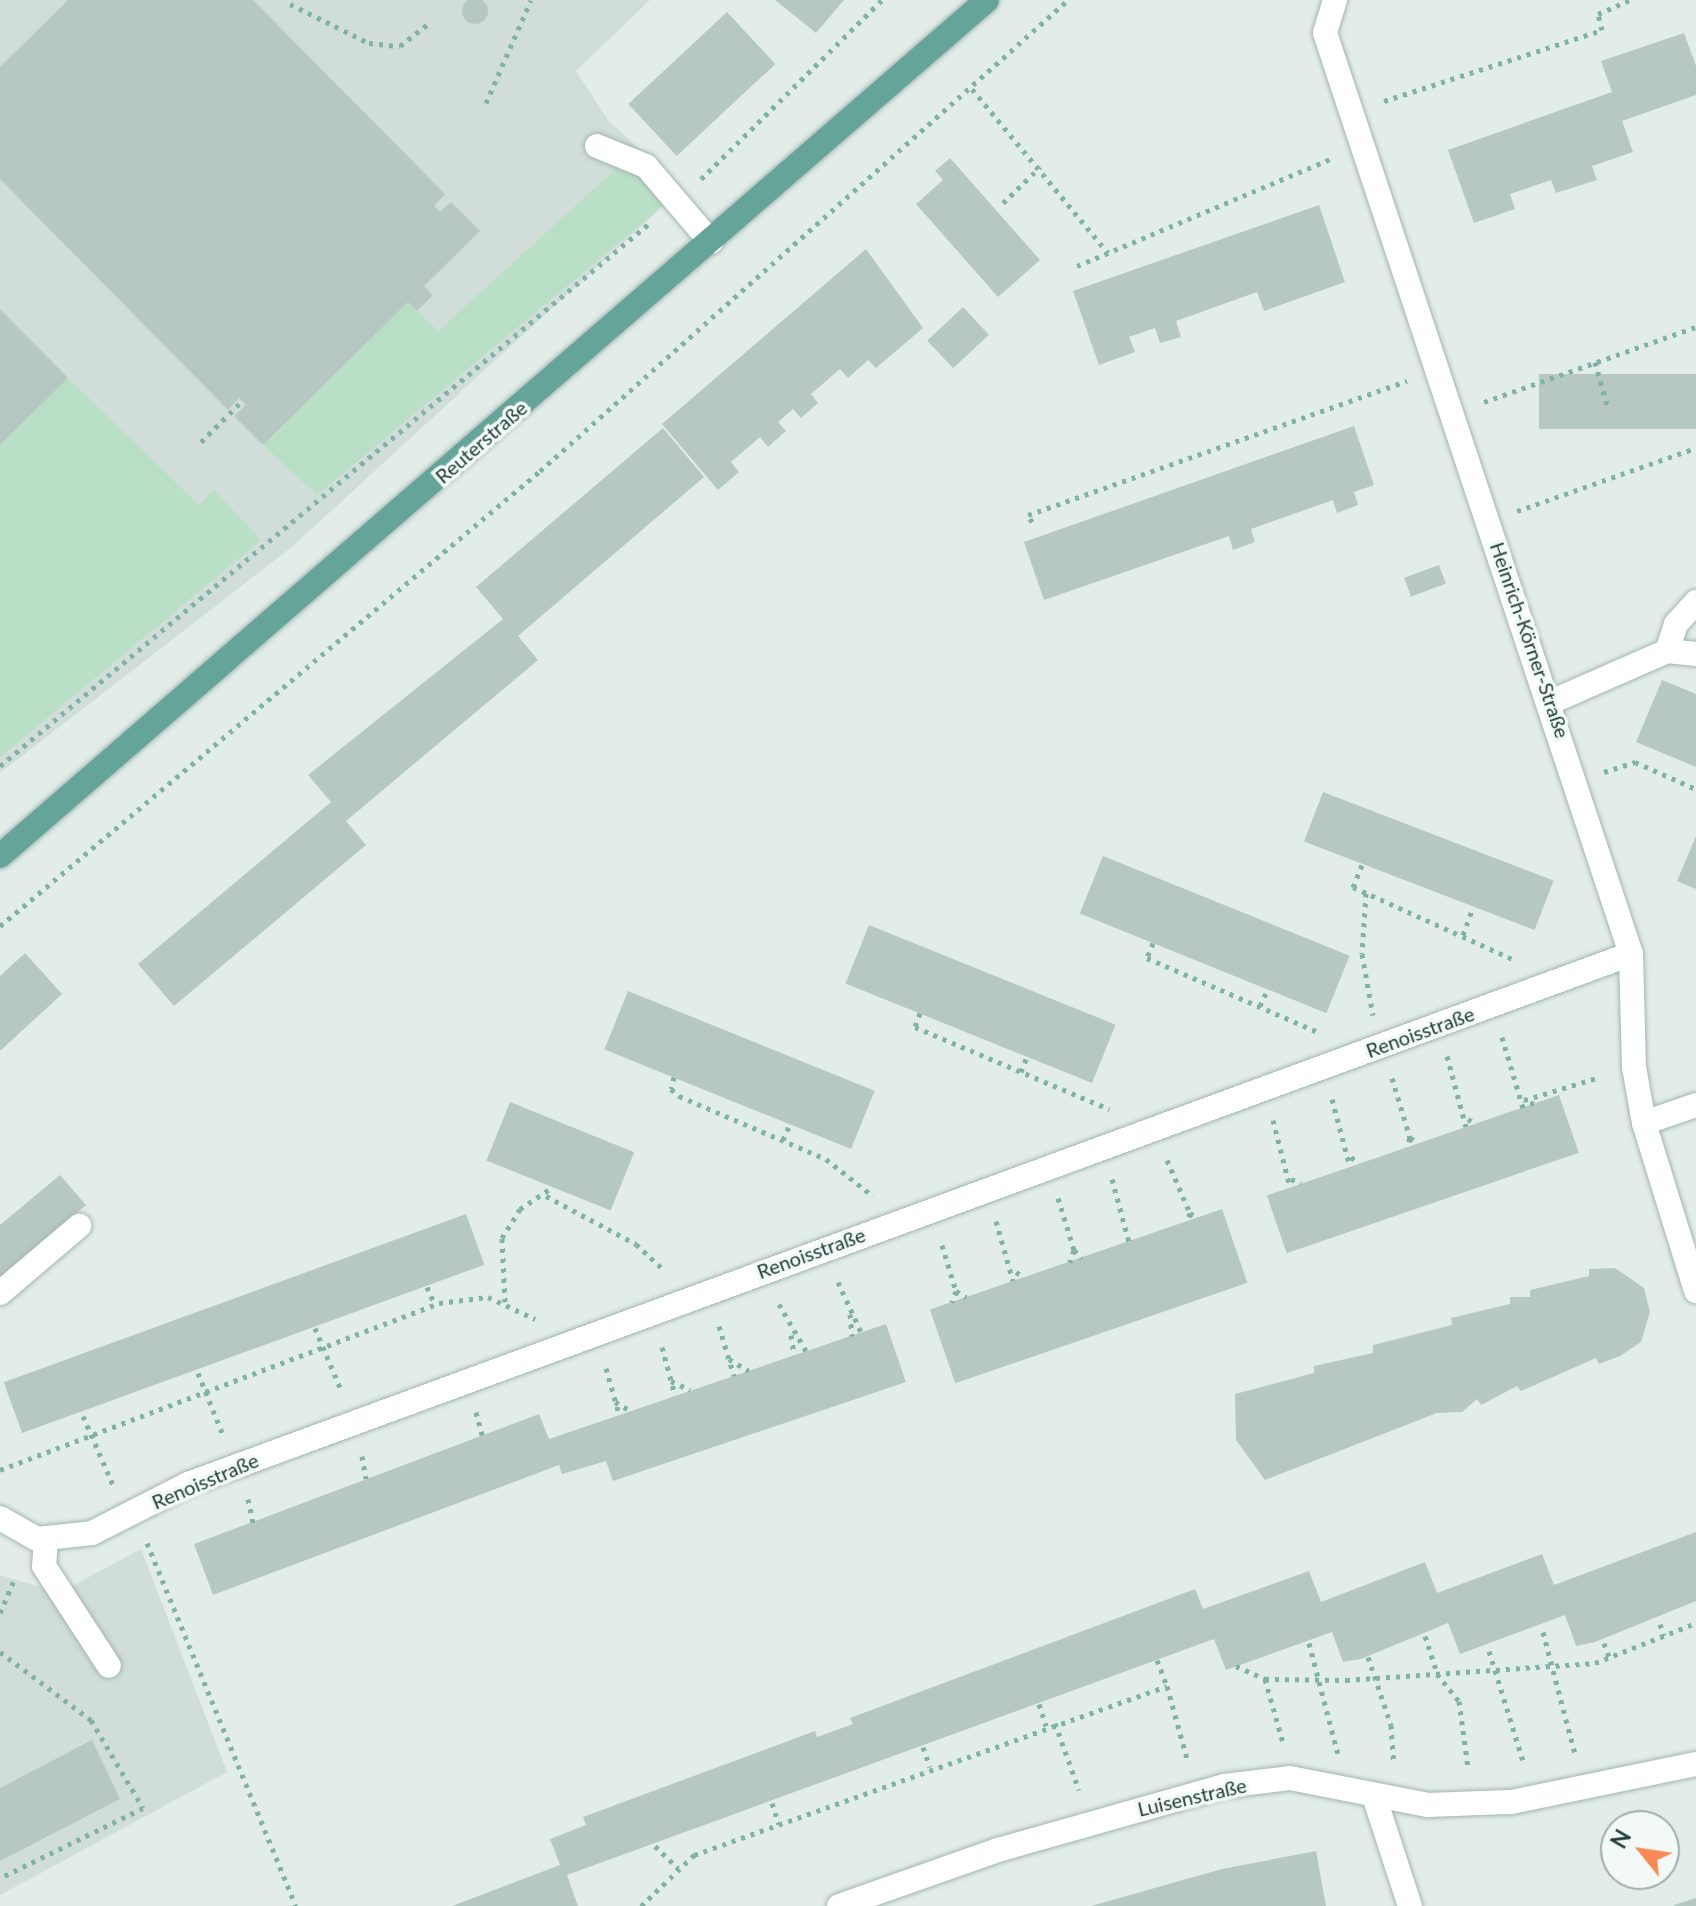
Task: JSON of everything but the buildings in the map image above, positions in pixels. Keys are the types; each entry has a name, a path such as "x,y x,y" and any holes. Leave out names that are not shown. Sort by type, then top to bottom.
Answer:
{"main road":[{"name":"Reuterstraße","path":"958,22 977,0"},
{"name":"Reuterstraße","path":"0,856 987,0"}],"street":[{"name":"Heinrich-Körner-Straße","path":"1325,4 1325,33 1551,702 1631,954 1634,1067 1644,1123 1696,1291"},
{"path":"597,146 646,166 711,242"},
{"path":"1667,651 1696,602"},
{"path":"1551,702 1667,651 1696,654"},
{"name":"Renoisstraße","path":"0,1518 11,1530 46,1539 92,1533 241,1464 1631,954"},
{"path":"1644,1123 1696,1105"},
{"path":"0,1293 79,1226"},
{"path":"46,1539 44,1566 109,1666"},
{"name":"Luisenstraße","path":"839,1906 1090,1823 1196,1794 1290,1778 1343,1786 1385,1798 1472,1803 1531,1799 1696,1764"},
{"path":"1385,1798 1410,1906"}],"path":[{"path":"486,103 531,0"},
{"path":"0,766 676,201 882,0"},
{"path":"0,926 540,471 972,89 1068,0"},
{"path":"1351,111 1602,30 1598,14 1629,0"},
{"path":"290,4 369,43 400,46 427,25"},
{"path":"972,89 1040,167 1108,253"},
{"path":"1077,266 1329,159"},
{"path":"1003,203 1040,167"},
{"path":"1453,414 1696,327"},
{"path":"1595,362 1607,405"},
{"path":"1032,522 1028,515 1438,370"},
{"path":"201,442 242,401"},
{"path":"1490,521 1696,448"},
{"path":"1623,766 1635,762 1696,789"},
{"path":"1362,865 1353,887 1560,980"},
{"path":"1365,980 1366,893"},
{"path":"1463,935 1473,908"},
{"path":"1153,943 1147,958 1373,1049 1410,1138 1419,1143"},
{"path":"1260,1006 1268,989"},
{"path":"1492,1005 1523,1104"},
{"path":"920,1013 915,1027 1153,1129 1190,1213 1197,1218"},
{"path":"1437,1025 1468,1119 1466,1127"},
{"path":"1021,1072 1027,1056"},
{"path":"1321,1067 1351,1157 1350,1167"},
{"path":"674,1077 671,1089 679,1096 783,1140 843,1170 900,1221"},
{"path":"1523,1104 1577,1084"},
{"path":"1263,1089 1291,1179 1290,1187"},
{"path":"1523,1104 1534,1104"},
{"path":"1468,1119 1476,1124"},
{"path":"783,1140 790,1124"},
{"path":"1406,1147 1410,1138"},
{"path":"1100,1148 1131,1230 1140,1238"},
{"path":"1351,1157 1359,1163"},
{"path":"1049,1167 1074,1250 1081,1258"},
{"path":"1291,1179 1301,1183"},
{"path":"505,1303 502,1238 520,1209 546,1196 553,1187"},
{"path":"984,1191 1016,1272 1024,1277"},
{"path":"546,1196 636,1244 701,1293 734,1376"},
{"path":"931,1209 956,1291 952,1302"},
{"path":"1187,1221 1190,1213"},
{"path":"1129,1242 1131,1230"},
{"path":"825,1248 850,1313 861,1332"},
{"path":"1070,1262 1074,1250"},
{"path":"766,1270 791,1334 794,1355"},
{"path":"1013,1281 1016,1272"},
{"path":"427,1287 435,1305"},
{"path":"956,1291 966,1297"},
{"path":"0,1470 435,1305 488,1297 505,1303 568,1343"},
{"path":"652,1311 675,1395"},
{"path":"850,1313 852,1336"},
{"path":"315,1328 355,1422"},
{"path":"595,1332 619,1414"},
{"path":"791,1334 806,1351"},
{"path":"729,1359 749,1371"},
{"path":"198,1373 241,1464"},
{"path":"671,1381 690,1390"},
{"path":"615,1402 631,1411"},
{"path":"83,1416 130,1514 296,1906"},
{"path":"1236,1666 1265,1679 1323,1680 1496,1670 1609,1658 1696,1623"},
{"path":"1660,1624 1664,1635"},
{"path":"1543,1632 1583,1789"},
{"path":"1425,1636 1437,1674 1459,1701 1472,1803"},
{"path":"1309,1643 1323,1680 1343,1786"},
{"path":"1604,1643 1609,1658"},
{"path":"1489,1651 1531,1799"},
{"path":"0,1652 91,1720 143,1808 0,1878"},
{"path":"1368,1657 1378,1678 1391,1725 1385,1798"},
{"path":"1157,1660 1196,1794"},
{"path":"1265,1679 1290,1778"},
{"path":"641,1906 694,1855 930,1767 1167,1686"},
{"path":"1039,1704 1046,1726"},
{"path":"1055,1723 1090,1823"},
{"path":"923,1747 930,1767"},
{"path":"772,1803 779,1824"},
{"path":"655,1846 678,1868"}],"shaded area":[{"path":"0,0 650,0 576,71 608,120 682,189 293,546 0,773"},
{"path":"141,1549 227,1772 0,1895 0,1575 44,1588 72,1586"}],"green space":[{"path":"616,169 639,175 665,204 317,495 263,445 408,302 438,331"},
{"path":"68,378 199,505 214,490 261,540 0,757 0,445"}]}
